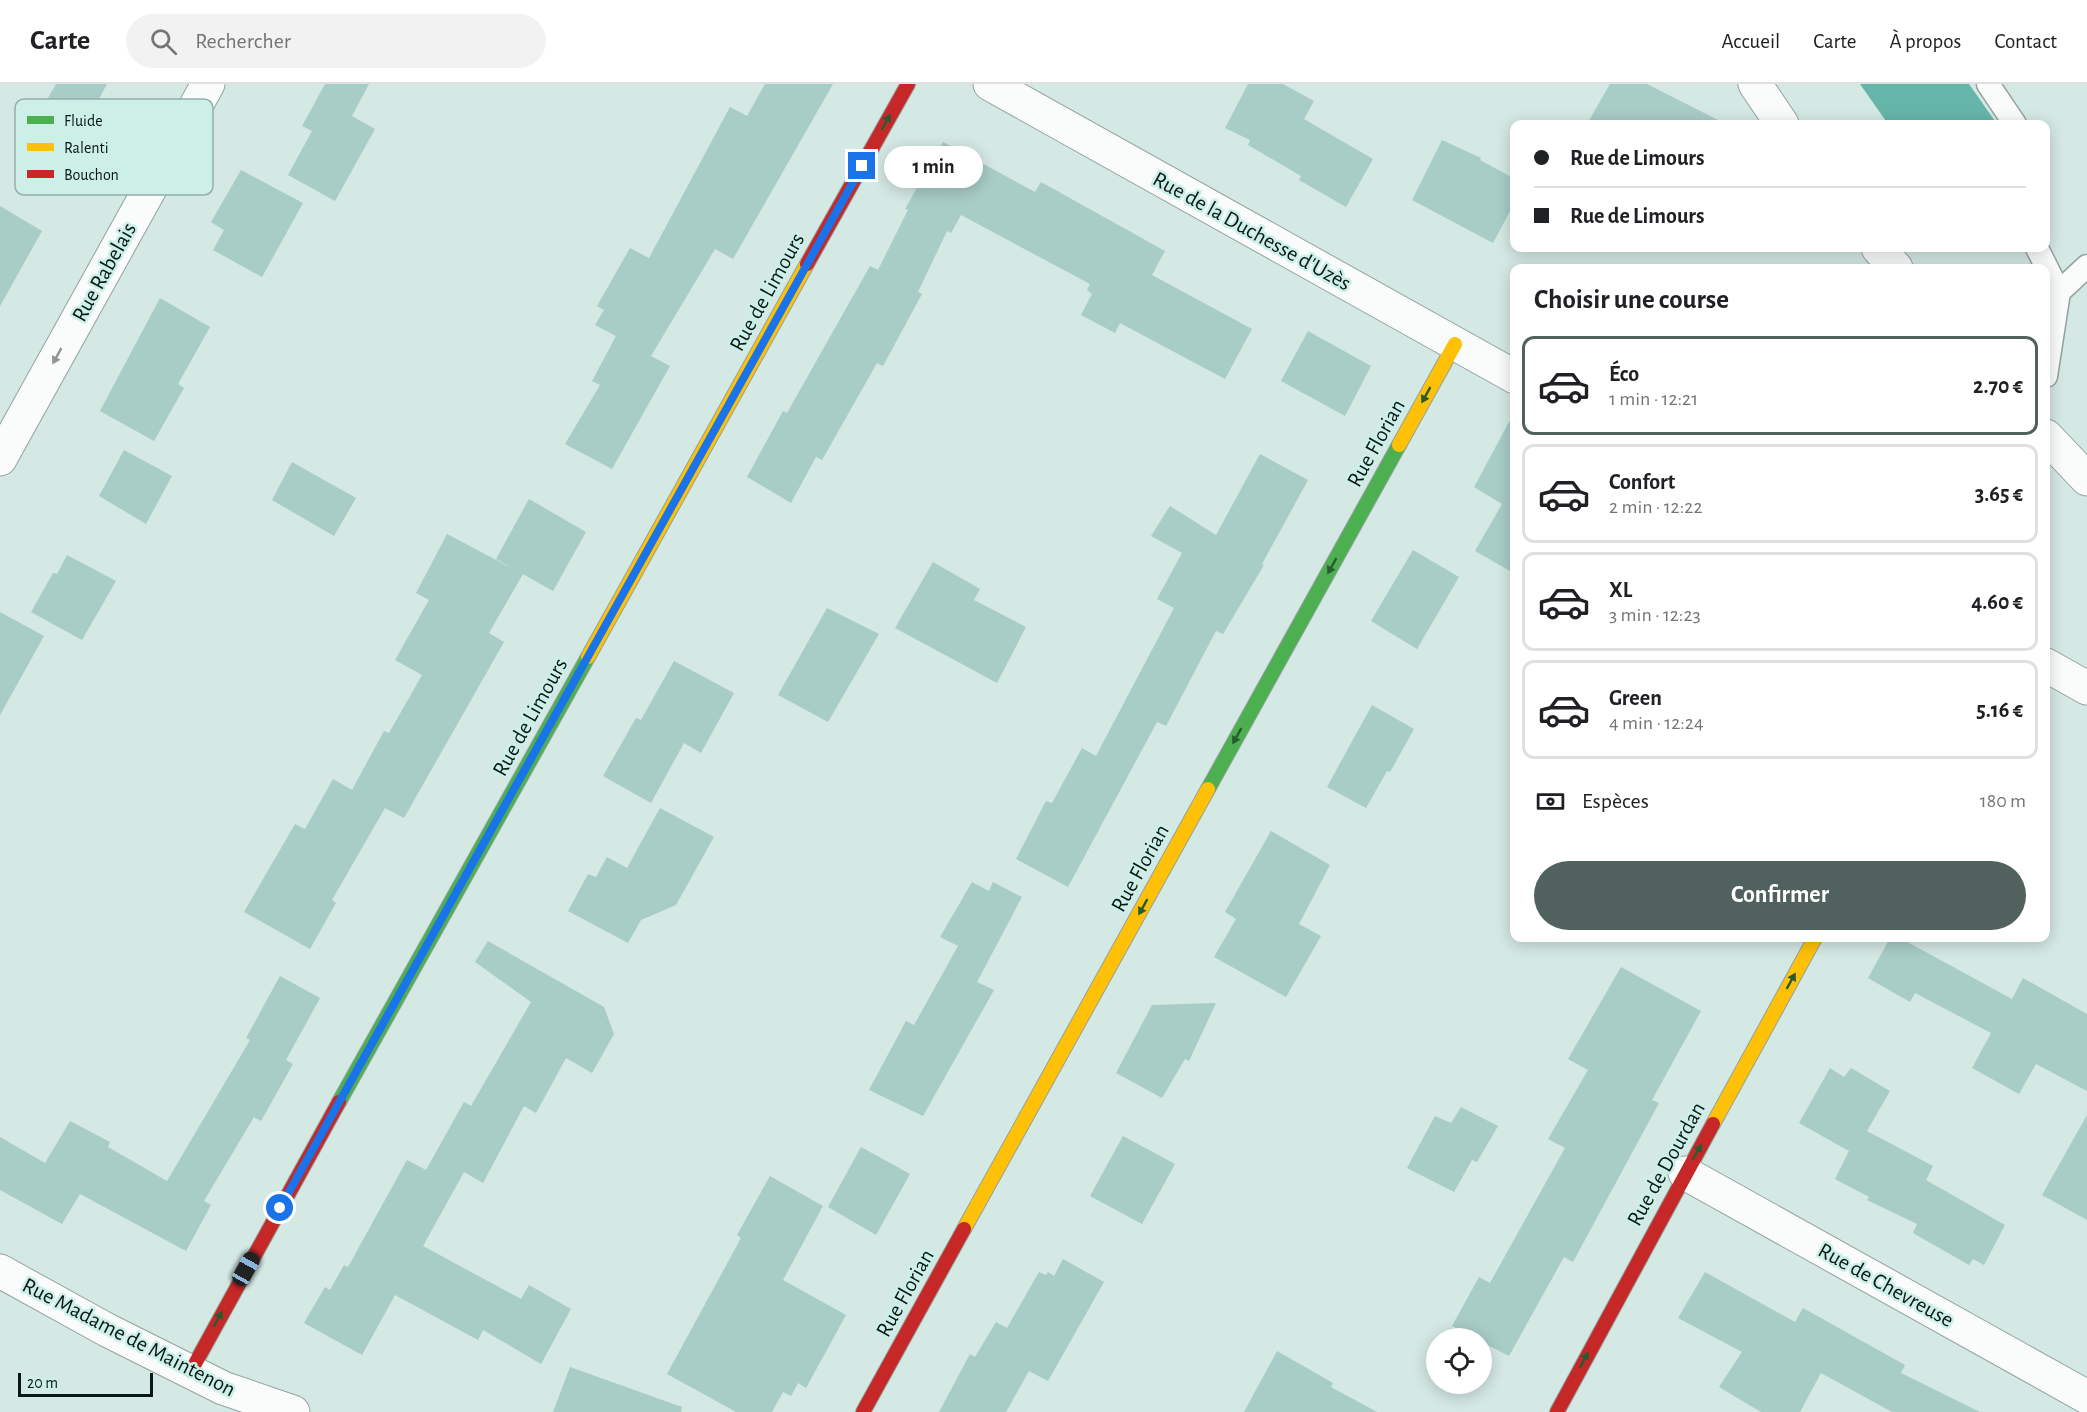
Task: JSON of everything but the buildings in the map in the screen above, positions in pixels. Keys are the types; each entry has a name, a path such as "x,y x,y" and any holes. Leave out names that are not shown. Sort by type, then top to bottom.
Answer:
{"street":[{"name":"Rue Rabelais","path":"200,99 208,84"},
{"name":"Rue de Limours","path":"191,1371 217,1320 908,84"},
{"name":"Rue de la Duchesse d'Uzès","path":"990,84 1510,374"},
{"path":"1755,84 1779,120"},
{"name":"Rue Rabelais","path":"0,459 146,195"},
{"path":"1882,252 1892,264"},
{"name":"Rue Florian","path":"863,1412 1455,344"},
{"path":"2050,440 2087,479"},
{"path":"2050,666 2087,688"},
{"name":"Rue de Dourdan","path":"1557,1412 1685,1173 1813,942"},
{"name":"Rue de Chevreuse","path":"1685,1173 2087,1397"},
{"name":"Rue Madame de Maintenon","path":"0,1271 107,1330 223,1388 293,1412"}],"lane":[{"path":"1988,84 2012,120"},
{"path":"2059,292 2087,266"},
{"path":"2050,274 2059,292 2050,350"}],"shaded area":[{"path":"1860,84 1969,84 1994,120 1885,120"}],"traffic: fast":[{"path":"1208,789 1399,445"},
{"path":"339,1102 588,657"}],"traffic: slow":[{"path":"588,657 807,264"},
{"path":"1399,445 1455,344"},
{"path":"964,1229 1208,789"},
{"path":"1713,1124 1813,942"}],"traffic: jam":[{"path":"807,264 908,84"},
{"path":"191,1371 339,1102"},
{"path":"1557,1412 1713,1124"},
{"path":"863,1412 964,1229"}],"route":[{"path":"280,1208 862,166"}]}
